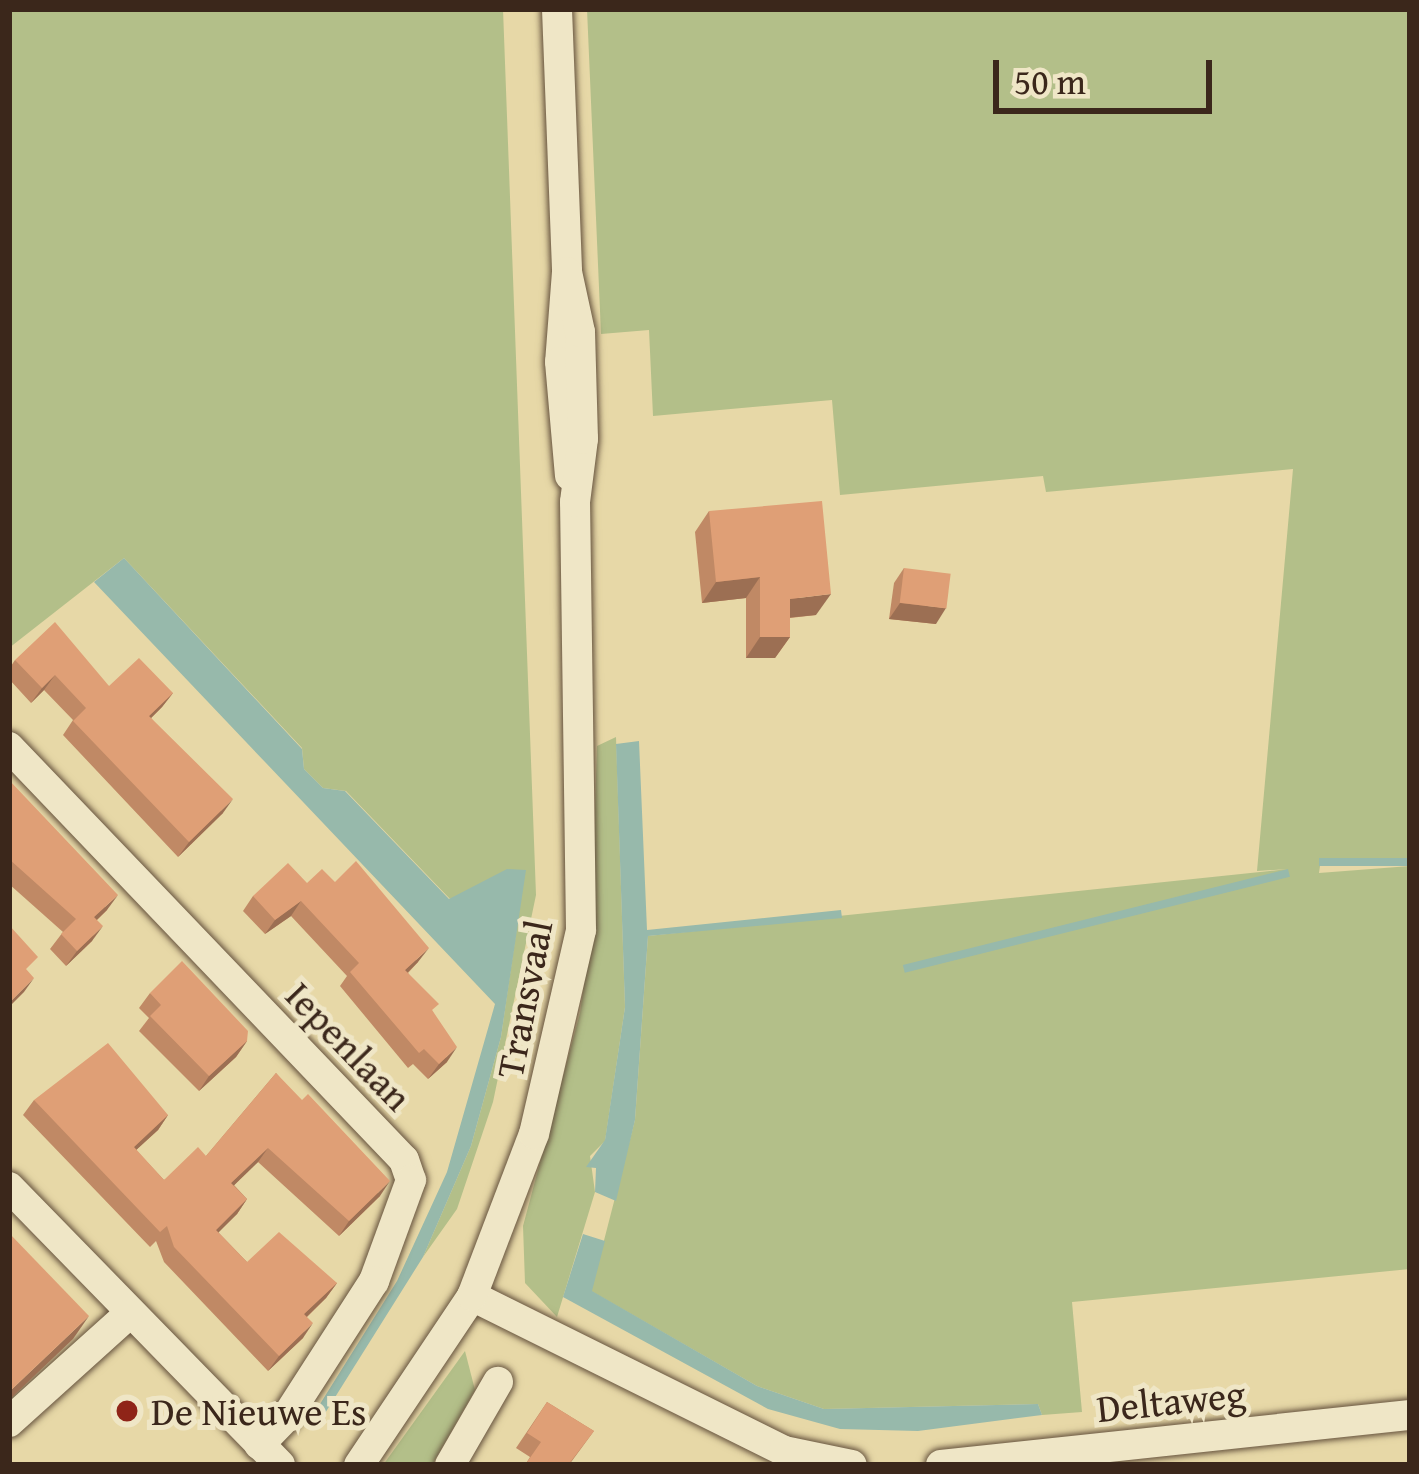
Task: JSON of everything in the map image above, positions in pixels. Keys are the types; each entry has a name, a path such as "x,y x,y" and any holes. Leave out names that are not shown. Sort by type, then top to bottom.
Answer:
{"street":[{"name":"Transvaal","path":"359,1465 472,1296 539,1115 580,930 575,502 583,439 580,332 567,272 556,9"},
{"name":"Iepenlaan","path":"9,747 404,1160 411,1180 374,1280 269,1455"},
{"path":"9,1187 128,1315 269,1455"},
{"path":"472,1296 784,1451 852,1465"},
{"path":"9,1422 128,1315"},
{"path":"450,1465 498,1382"},
{"name":"Deltaweg","path":"941,1465 1410,1415"}],"green space":[{"path":"9,9 503,9 536,895 493,1102 457,1209 423,1257 471,1146 501,1037 525,871 450,899 346,791 323,788 304,769 302,748 124,558 9,648"},
{"path":"587,9 1410,9 1410,858 1320,866 1319,873 1410,866 1410,1269 1072,1302 1082,1412 1042,1415 1038,1404 824,1409 757,1386 591,1291 635,1120 648,936 1288,869 1257,871 1293,469 1046,492 1043,476 840,495 832,400 653,416 649,330 601,334"},
{"path":"616,737 625,1007 605,1141 590,1156 595,1192 557,1317 525,1283 523,1226 580,1013 591,933 597,746"},
{"path":"465,1351 475,1390 432,1465 383,1465"}],"shaded area":[{"path":"124,558 302,749 304,769 323,788 345,791 449,899 507,869 526,870 501,1037 471,1146 423,1257 322,1418 315,1412 397,1281 447,1172 495,1004 94,582"},
{"path":"639,741 647,930 841,910 842,918 648,936 635,1120 616,1201 595,1192 596,1168 586,1167 605,1140 625,1007 616,744"},
{"path":"1319,858 1410,858 1410,866 1319,866"},
{"path":"1288,869 1290,877 905,973 903,965"},
{"path":"583,1234 605,1241 592,1291 757,1386 824,1409 1038,1404 1042,1415 918,1431 840,1429 768,1409 563,1297"}],"building":[{"path":"822,501 831,594 790,599 790,637 760,637 760,577 716,582 709,511"},
{"path":"904,568 951,574 946,608 900,603"},
{"path":"55,622 109,686 139,658 173,693 149,716 233,799 189,842 73,721 86,708 55,675 42,688 15,660"},
{"path":"9,780 118,895 94,917 103,926 77,951 61,934 76,919 9,859"},
{"path":"356,861 429,948 405,970 439,1004 432,1010 457,1047 439,1064 424,1049 419,1053 350,972 359,963 301,901 275,920 253,896 288,863 307,883 322,869 335,882"},
{"path":"9,925 38,957 26,969 34,978 9,1003"},
{"path":"182,961 248,1031 247,1041 209,1076 150,1016 161,1005 150,993"},
{"path":"108,1043 168,1115 134,1147 164,1180 198,1147 206,1156 276,1073 302,1100 308,1094 390,1181 349,1221 268,1148 231,1183 247,1199 216,1230 247,1262 279,1232 337,1283 304,1314 313,1323 279,1356 174,1247 167,1226 160,1232 34,1100"},
{"path":"9,1233 89,1316 9,1392"},
{"path":"547,1402 594,1431 568,1465 525,1465 541,1442 527,1433"}],"place":[{"name":"De Nieuwe Es","path":"127,1411"}]}
